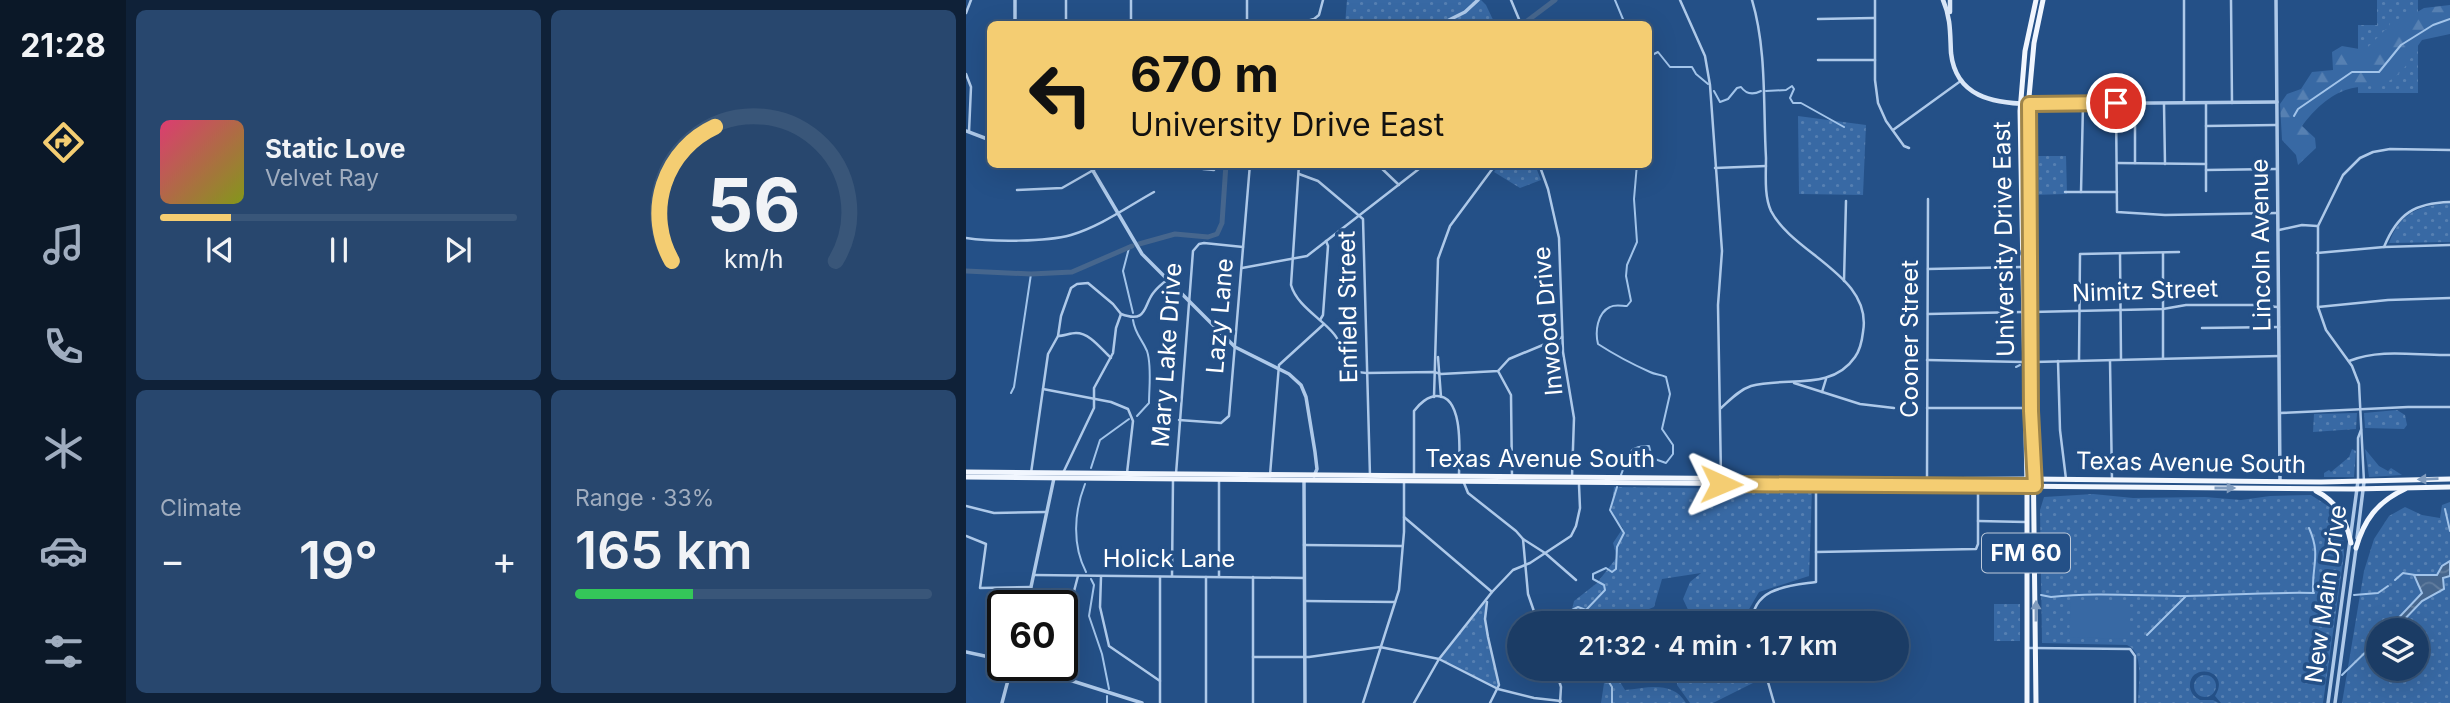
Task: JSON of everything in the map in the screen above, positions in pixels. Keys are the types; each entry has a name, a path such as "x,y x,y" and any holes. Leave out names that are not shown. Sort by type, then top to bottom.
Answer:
{"main road":[{"path":"1943,0 1950,17"},
{"path":"1950,0 1952,59 1962,80 1985,99 2029,104"},
{"name":"University Drive East","path":"2027,312 2023,267 2020,103 2025,51 2036,0"},
{"name":"University Drive East","path":"2027,482 2024,408 2030,260 2029,104 2034,43 2043,0"},
{"path":"2022,167 2029,181"},
{"path":"2022,216 2026,232 2030,234"},
{"path":"2023,246 2030,260"},
{"name":"University Drive East","path":"2027,362 2035,486"},
{"name":"Texas Avenue South","path":"966,472 1127,473 1219,480 1579,483 1850,479 2027,482 2035,486 2054,487 2450,487"},
{"name":"Texas Avenue South","path":"966,477 1175,477 1212,474 1616,477 1816,485 1979,486 2035,479 2361,482 2450,479"},
{"path":"1425,481 1457,479 1459,476"},
{"path":"1533,482 1570,480 1572,477"},
{"path":"1579,483 1583,480 1609,480 1616,477"},
{"path":"1816,485 1820,482 1846,482 1850,479"},
{"path":"2189,480 2190,488"},
{"name":"FM 60","path":"2027,482 2027,703"},
{"name":"FM 60","path":"2035,486 2036,703"},
{"path":"2035,507 2039,493 2054,487"},
{"path":"2353,546 2375,509 2407,488"},
{"path":"2313,489 2326,496 2339,510 2353,546"}],"street":[{"path":"966,13 971,0"},
{"path":"1015,0 1015,21"},
{"path":"1066,0 1066,21"},
{"path":"1130,0 1131,21"},
{"path":"1247,0 1247,21"},
{"path":"1308,21 1319,15 1323,0"},
{"path":"1447,21 1465,12 1478,0"},
{"path":"1511,0 1520,21"},
{"path":"1681,0 1708,68 1722,251 1718,305 1721,481"},
{"path":"1721,408 1736,394 1751,386 1794,383 1837,374 1857,353 1865,320 1863,311 1844,281 1794,239 1777,220 1768,204 1759,30 1752,0"},
{"path":"1875,0 1875,80 1878,103 1881,114 1909,148"},
{"path":"2184,0 2184,103"},
{"path":"2231,0 2232,103"},
{"name":"Lincoln Avenue","path":"2276,0 2280,489"},
{"path":"1818,19 1874,18"},
{"path":"1818,60 1875,60"},
{"path":"966,74 971,87 968,132 987,139"},
{"path":"1893,130 1962,80"},
{"path":"2029,104 2277,102"},
{"path":"2081,192 2083,103"},
{"path":"2116,103 2117,212 2165,215 2278,212"},
{"path":"2135,103 2135,163"},
{"path":"2164,103 2165,164"},
{"path":"2206,191 2207,103"},
{"path":"2206,126 2277,125"},
{"path":"2361,482 2358,438 2361,430 2359,384 2349,361 2326,330 2318,307 2318,226 2343,175 2360,158 2390,149 2450,150"},
{"path":"2117,163 2206,164"},
{"path":"1715,168 1766,166"},
{"path":"1090,168 1139,251 1235,347 1295,378 1306,393 1315,452 1315,475 1304,480 1305,703"},
{"path":"1017,190 1062,188 1097,168"},
{"name":"Lazy Lane","path":"1179,420 1221,423 1228,418 1230,411 1250,168"},
{"path":"1299,168 1290,281 1293,291 1338,339 1347,365 1355,372 1441,374 1498,371 1509,359 1562,337"},
{"path":"1381,168 1399,185"},
{"path":"1242,268 1307,256 1420,168"},
{"name":"Inwood Drive","path":"1541,168 1559,238 1562,337 1574,418 1572,477"},
{"path":"1438,397 1434,389 1434,372 1437,353 1438,260 1450,226 1493,169"},
{"path":"2206,170 2278,169"},
{"name":"Enfield Street","path":"1298,173 1318,181 1360,215 1364,223 1370,476"},
{"path":"966,238 1064,236 1093,227 1154,192"},
{"path":"2065,192 2117,192"},
{"name":"Cooner Street","path":"1927,480 1928,199"},
{"path":"1844,281 1846,201"},
{"path":"2384,247 2399,220 2412,209 2423,204 2450,202"},
{"path":"2278,230 2302,225 2318,226"},
{"path":"1320,320 1323,314 1328,246 1326,241"},
{"name":"Mary Lake Drive","path":"1172,576 1175,477 1192,256 1196,247 1205,243 1243,247"},
{"path":"2317,253 2450,245"},
{"path":"2078,360 2080,254 2179,252"},
{"path":"2163,253 2163,358"},
{"path":"2120,254 2120,359"},
{"path":"1928,269 2023,267"},
{"path":"1031,472 1050,349 1058,336 1069,293 1077,284 1090,285 1121,314 1130,317 1141,315 1147,309 1153,293 1167,279"},
{"path":"2318,307 2388,300 2450,298"},
{"name":"Nimitz Street","path":"1928,314 2163,309 2199,305 2279,307"},
{"path":"1030,590 1054,478 1063,473 1091,415 1096,381 1111,358 1121,314"},
{"path":"1270,475 1278,369 1283,359 1324,324"},
{"path":"2202,328 2279,327"},
{"path":"1058,336 1082,334 1095,342 1111,358"},
{"path":"1437,353 1441,374 1438,397"},
{"path":"2349,361 2397,353 2450,355"},
{"path":"1927,360 2027,362 2280,356"},
{"path":"2110,359 2112,480"},
{"path":"2058,361 2060,436 2066,479"},
{"path":"1498,371 1511,395 1512,477"},
{"path":"1822,392 1826,378"},
{"path":"1794,383 1860,404 1894,408"},
{"path":"1043,389 1118,404 1130,412 1133,421 1127,473"},
{"path":"1414,476 1413,415 1434,389"},
{"path":"1428,399 1438,397 1451,402 1457,415 1459,476"},
{"path":"2280,413 2450,407"},
{"path":"1927,408 2024,408"},
{"path":"1219,480 1219,576"},
{"path":"1363,703 1400,580 1404,481"},
{"path":"1464,482 1468,493 1576,580"},
{"name":"New Main Drive","path":"2328,703 2361,482"},
{"path":"1414,703 1439,659 1492,592 1513,570 1567,540 1573,531 1580,508 1579,483"},
{"path":"1754,611 1767,593 1816,582 1816,485"},
{"path":"1816,552 1974,549 1978,546 1979,486"},
{"path":"966,506 994,513 1048,512"},
{"path":"1404,516 1492,592"},
{"path":"1978,521 2026,522"},
{"path":"966,536 986,544 980,588 1031,587"},
{"path":"1523,539 1528,594 1534,611"},
{"path":"1304,545 1403,546"},
{"name":"New Main Drive","path":"2335,703 2353,546"},
{"name":"Holick Lane","path":"1034,575 1304,578"},
{"path":"1074,590 1078,575"},
{"path":"1101,576 1101,615 1109,646 1160,681"},
{"path":"1160,576 1160,703"},
{"path":"1206,577 1206,703"},
{"path":"1253,577 1253,703"},
{"path":"1487,599 1485,619 1499,685 1490,703"},
{"path":"1305,601 1395,602"},
{"path":"2338,631 2345,631"},
{"path":"1253,657 1305,657 1380,647 1439,659 1498,689 1560,702 1559,681"},
{"path":"2026,648 2130,649 2135,656 2135,703"},
{"path":"966,652 987,657"},
{"path":"1002,703 1008,681"},
{"path":"1073,681 1142,703"},
{"path":"1768,681 1774,703"}],"green space":[{"path":"1347,0 1481,0 1494,21 1345,21"},
{"path":"2377,0 2418,0 2418,93 2358,93 2358,25 2377,25"},
{"path":"2450,5 2450,34 2422,40 2402,71 2387,82 2342,91 2311,115 2302,126 2315,138 2316,148 2298,165 2296,155 2282,140 2280,104 2287,94 2301,89 2312,72 2333,70 2332,52 2342,46 2365,50 2391,21 2412,15 2424,8"},
{"path":"1798,116 1866,125 1863,195 1799,194"},
{"path":"2032,156 2066,156 2067,194 2032,195"},
{"path":"1497,168 1536,168 1541,180 1520,188 1494,172"},
{"path":"2450,203 2450,242 2389,243 2399,224 2412,212"},
{"path":"2397,410 2405,415 2407,425 2404,429 2365,428 2364,413"},
{"path":"2357,413 2356,429 2313,432 2314,414"},
{"path":"2352,449 2356,451 2354,477 2324,477 2324,473 2329,470 2331,472 2349,457"},
{"path":"2365,449 2379,466 2388,471 2391,468 2402,475 2369,477"},
{"path":"1614,487 1812,490 1809,576 1759,592 1748,611 1689,611 1683,599 1690,582 1701,573 1662,579 1654,607 1644,611 1572,611 1574,601 1597,583 1617,557 1613,543 1623,528 1611,514"},
{"path":"2093,494 2133,498 2205,497 2241,500 2311,495 2331,508 2343,528 2344,555 2323,703 2221,703 2215,696 2219,687 2218,680 2208,672 2202,672 2191,679 2192,693 2200,700 2219,703 2138,703 2138,662 2133,649 2127,645 2042,643 2040,510 2044,497"},
{"path":"2450,502 2450,703 2342,703 2364,571 2374,539 2389,516 2405,507 2422,515 2440,518 2442,505"},
{"path":"1487,599 1485,619 1498,689 1439,659"},
{"path":"2071,602 2130,602 2130,639 2069,637"},
{"path":"1994,604 2020,604 2020,641 1994,641"},
{"path":"2205,675 2213,678 2216,686 2213,694 2205,697 2197,694 2194,686 2197,678"},
{"path":"1603,681 1619,681 1625,690 1666,688 1674,691 1686,703 1601,703"},
{"path":"1677,681 1757,681 1713,703 1690,703"}],"water":[{"path":"2450,561 2450,576 2443,578 2444,589 2422,601 2406,618 2399,618 2422,593 2414,575 2437,575 2442,566"}],"waterway":[{"path":"1527,21 1555,0"},
{"path":"1615,0 1624,21"},
{"path":"2294,116 2298,109 2352,72 2379,72 2401,45 2433,25 2450,19"},
{"path":"1652,55 1658,52 1670,67 1692,67 1708,84"},
{"path":"1766,91 1786,90 1792,86 1794,89 1790,98 1793,103 1801,103 1844,127"},
{"path":"1714,91 1720,102 1728,99 1737,88 1741,87 1750,93 1761,91"},
{"path":"1139,244 1175,234 1208,237 1217,234 1222,223 1226,168"},
{"path":"1621,475 1629,454 1635,448 1649,446 1652,458 1666,463 1673,454 1673,445 1662,429 1670,394 1666,377 1624,359 1598,344 1597,339 1598,323 1602,314 1612,306 1627,306 1631,301 1626,276 1627,265 1637,242 1634,199 1637,168"},
{"path":"966,271 1031,274 1072,272 1132,246"},
{"path":"1129,248 1123,271 1133,313"},
{"path":"1011,393 1031,274"},
{"path":"1133,320 1147,351 1150,370 1149,403 1137,416"},
{"path":"2016,367 2020,365"},
{"path":"1091,468 1100,440 1129,419"},
{"path":"1085,484 1076,528 1078,551 1086,572"},
{"path":"1570,611 1578,607 1586,610 1605,590 1604,585 1593,579 1593,574 1606,568 1612,572 1616,569 1617,547 1624,533 1610,510 1617,487"},
{"path":"2445,509 2450,531"},
{"path":"2309,528 2315,545 2313,592"},
{"path":"2395,580 2403,573 2415,575"},
{"path":"1091,579 1094,585 1089,616 1102,654 1109,689"},
{"path":"2354,595 2378,593 2388,586"},
{"path":"2041,595 2314,593"},
{"path":"2147,635 2186,596"},
{"path":"2342,675 2366,652"},
{"path":"1608,681 1612,687 1612,703"},
{"path":"1107,696 1107,703"}],"route":[{"path":"1721,484 2035,486 2031,411 2029,104 2116,103"}]}
